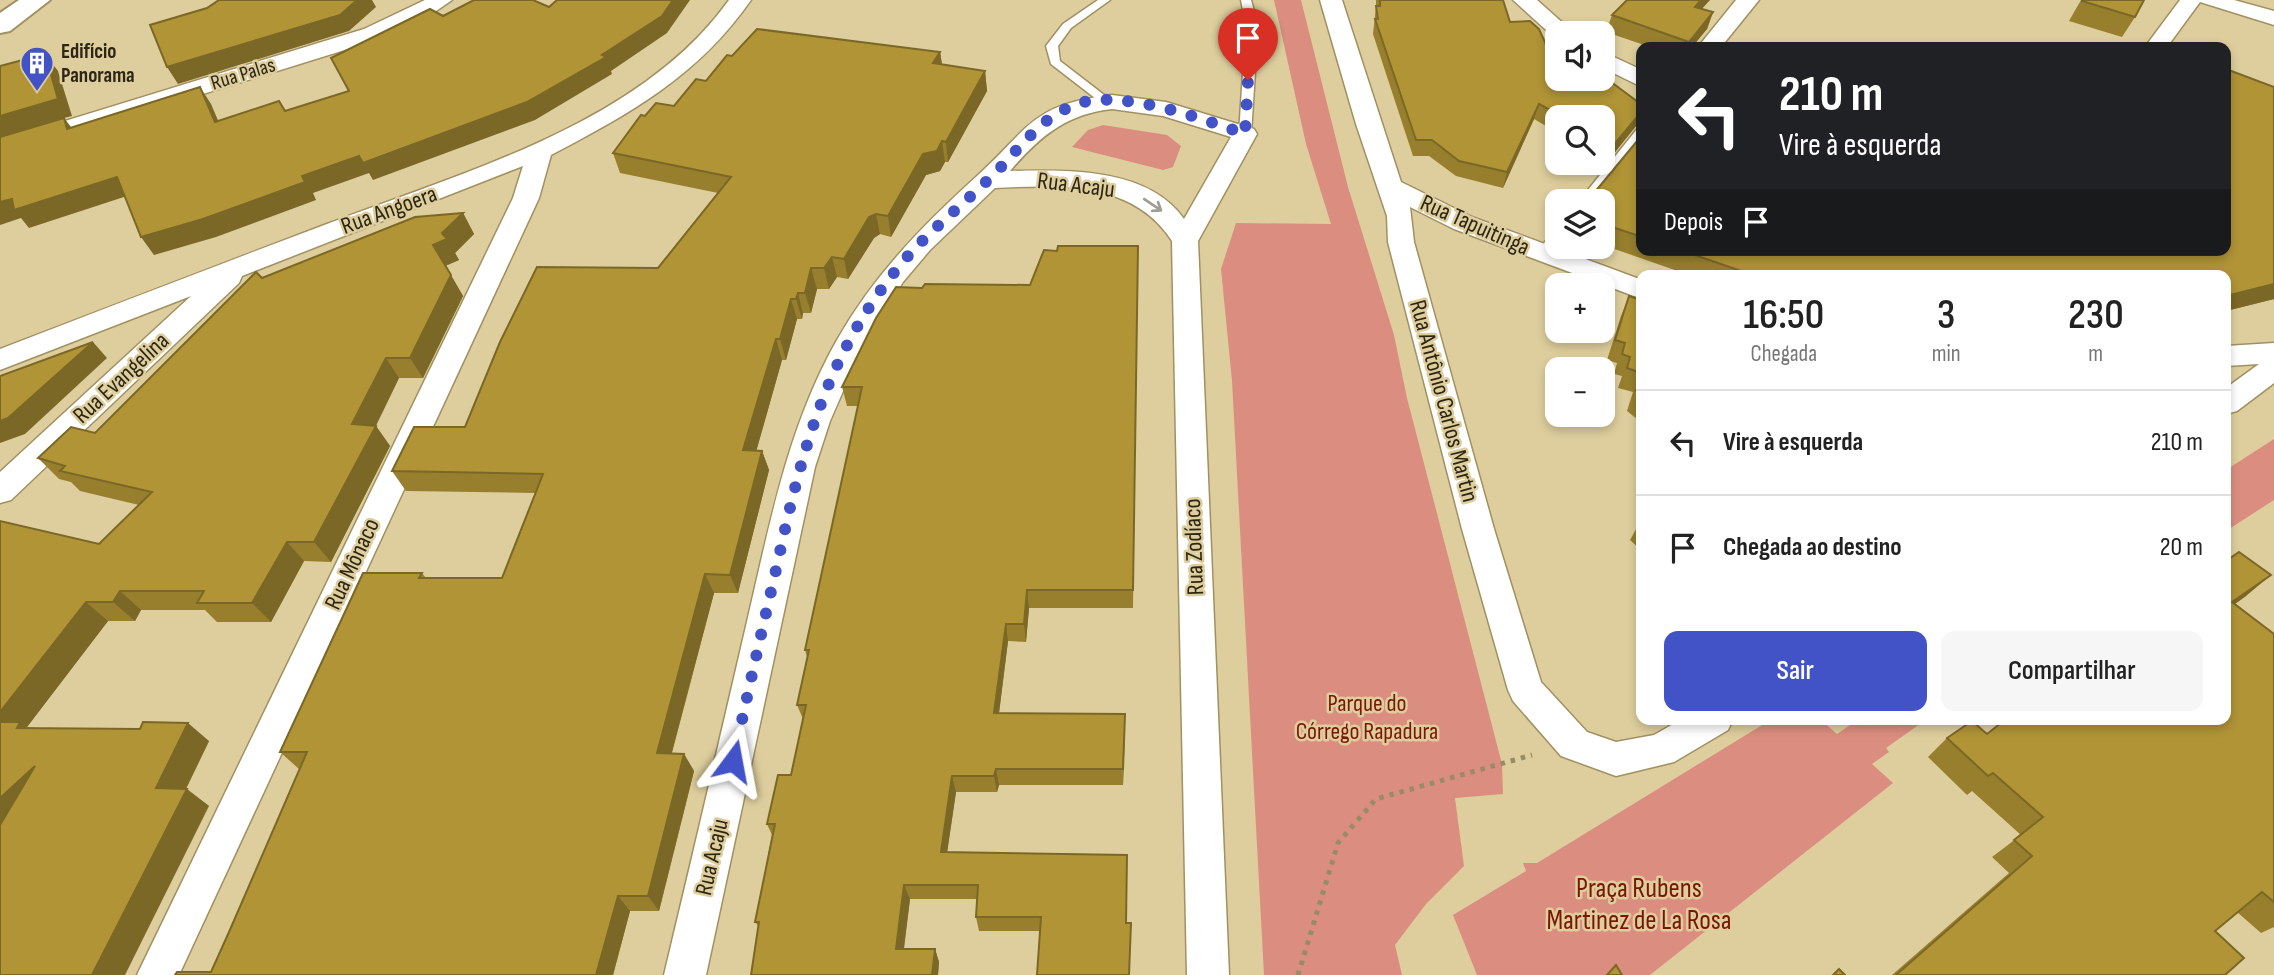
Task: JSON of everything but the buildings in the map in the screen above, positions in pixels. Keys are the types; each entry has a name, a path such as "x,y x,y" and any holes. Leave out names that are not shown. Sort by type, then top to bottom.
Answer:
{"street":[{"path":"0,25 37,0"},
{"name":"Rua Palas","path":"0,149 372,34 441,0"},
{"name":"Rua Angoera","path":"0,360 540,151 619,108 681,66 714,35 740,0"},
{"name":"Rua Antônio Carlos Martin","path":"1331,0 1388,186 1400,216 1401,242 1478,529 1526,690 1574,744 1616,759 1661,750 1705,725"},
{"path":"1524,0 1549,21"},
{"path":"1713,42 1748,0"},
{"path":"2161,42 2191,0"},
{"path":"2210,0 2274,18"},
{"path":"1615,65 1636,77"},
{"name":"Rua Acaju","path":"685,975 799,467 820,400 841,354 897,268 947,215 988,180 1035,129 1081,103 1104,101 1144,104 1190,115 1245,134"},
{"path":"1185,241 1245,134"},
{"name":"Rua Mônaco","path":"158,975 526,198 540,151"},
{"name":"Rua Acaju","path":"988,180 1072,180 1128,191 1152,203 1170,218 1185,241"},
{"name":"Rua Tapuitinga","path":"1388,186 1462,223 1545,244"},
{"name":"Rua Zodíaco","path":"1185,241 1208,975"},
{"name":"Rua Tapuitinga","path":"1579,259 1636,287"},
{"name":"Rua Evangelina","path":"0,491 241,265"},
{"path":"2231,356 2274,353"},
{"path":"2231,400 2274,368"}],"lane":[{"path":"1104,101 1055,62 1052,46 1067,26 1105,0"},
{"path":"1245,134 1252,26 1246,0"},
{"path":"1595,189 1636,138"}],"path":[{"path":"1298,975 1338,843 1376,799 1574,744"}],"green space":[{"name":"Parque do Córrego Rapadura","path":"1274,0 1301,0 1348,187 1394,335 1407,398 1502,764 1503,794 1455,798 1464,866 1426,904 1395,945 1402,975 1264,975 1232,381 1221,269 1236,223 1331,224 1306,144"},
{"path":"1103,125 1167,135 1181,146 1173,167 1163,170 1072,147 1088,130"},
{"path":"2274,439 2274,500 2231,528 2231,467"},
{"name":"Praça Rubens Martinez de La Rosa","path":"1762,725 1827,725 1837,734 1850,725 1919,725 1886,748 1889,752 1872,764 1893,783 1650,975 1477,975 1453,915 1526,871 1523,863 1537,863"}],"place":[{"name":"Edifício Panorama","path":"37,93"}],"route":[{"path":"733,761 799,467 820,400 841,354 865,313 897,268 947,215 988,180 1035,129 1057,114 1081,103 1104,101 1144,104 1190,115 1245,134 1248,80"}]}
